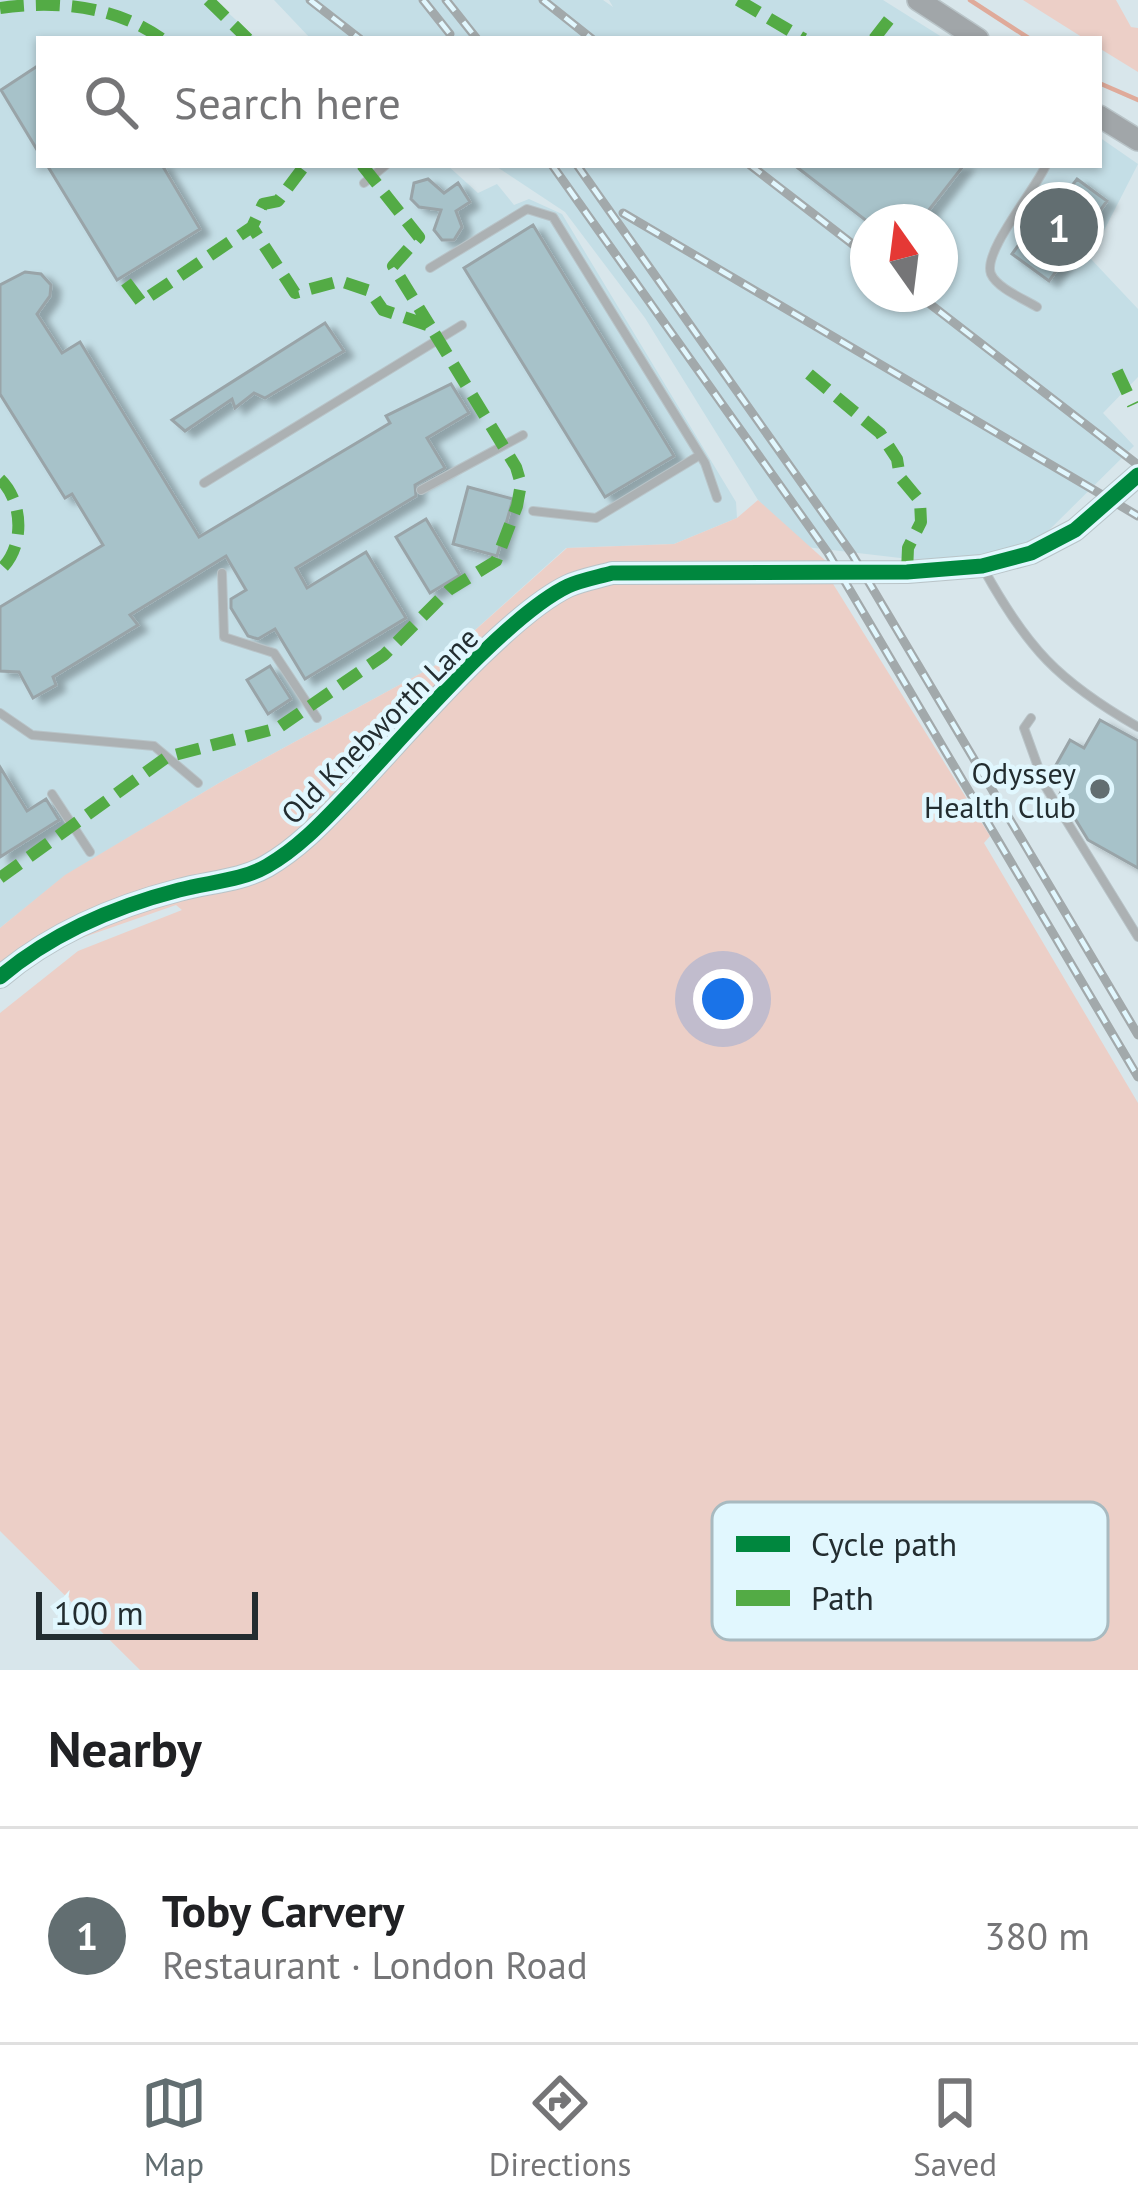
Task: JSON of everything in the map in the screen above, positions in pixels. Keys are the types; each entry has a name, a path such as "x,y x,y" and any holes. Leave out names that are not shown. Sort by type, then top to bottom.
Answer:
{"street":[{"path":"918,0 973,36"},
{"path":"1102,118 1138,140"},
{"name":"Old Knebworth Lane","path":"0,977 35,947 102,915 150,897 238,878 306,839 465,675 529,614 567,586 612,573 908,572 982,566 1030,553 1075,530 1138,475"}],"lane":[{"path":"364,183 382,168"},
{"path":"1037,307 993,280 988,268 992,252 1044,168"},
{"path":"430,268 527,208 553,218 700,454 718,498"},
{"path":"204,483 463,325"},
{"path":"421,490 523,435"},
{"path":"532,511 596,518 700,454"},
{"path":"982,566 1036,654 1096,703 1138,728"},
{"path":"222,573 224,638 274,652 317,718"},
{"path":"0,713 32,734 154,746 198,783"},
{"path":"1031,718 1024,728 1045,786 1138,937"},
{"path":"52,794 90,851"}],"shaded area":[{"path":"0,0 214,0 254,36 36,36 36,168 450,168 478,193 497,184 514,205 529,199 562,214 736,502 737,518 674,544 566,548 436,665 219,783 66,875 0,928"},
{"path":"274,0 603,0 613,7 609,0 883,0 940,36 308,36"},
{"path":"1023,0 1116,0 1131,27 1138,28 1138,72 1102,50 1102,36 1080,36"},
{"path":"1102,139 1138,164 1090,258 1138,309 1138,377 1103,413 1134,446 1039,540 952,564 806,547 758,500 645,318 565,212 499,168 1102,168"},
{"path":"758,500 827,562 569,577 302,833 269,857 75,920 0,963 0,928 65,875 219,783 436,665 567,548 674,544 737,518"},
{"path":"613,579 830,579 990,836 984,843 1138,1103 1138,1670 140,1670 0,1531 0,1013 78,951 182,910 176,905 41,952 134,911 237,885 536,615 571,591"}],"building":[{"path":"36,67 36,148 1,90"},
{"path":"49,168 164,168 200,229 117,280"},
{"path":"798,168 962,168 934,204 850,204 850,208"},
{"path":"428,179 444,193 458,183 470,202 456,211 462,227 454,240 442,240 434,230 441,210 419,207 411,199 414,183"},
{"path":"1077,179 1107,201 1049,281 1012,254 1054,196 1061,200"},
{"path":"533,225 674,456 605,497 464,268"},
{"path":"25,272 41,274 51,285 50,296 37,314 62,353 80,342 199,537 390,423 386,416 451,384 469,413 427,438 445,468 415,485 416,496 296,568 307,588 366,552 406,618 305,679 275,629 258,639 248,636 231,608 231,599 246,590 226,556 130,615 138,625 53,677 56,685 33,698 19,672 0,671 0,607 103,545 72,494 65,498 0,394 0,285"},
{"path":"325,323 344,351 265,398 254,393 235,408 232,399 185,431 172,420"},
{"path":"468,487 513,499 497,556 453,544"},
{"path":"426,519 460,575 430,593 396,537"},
{"path":"270,666 291,699 268,714 247,680"},
{"name":"Odyssey Health Club","path":"1100,720 1138,741 1138,868 1088,840 1060,794 1066,782 1051,774 1070,740 1084,748"},
{"path":"0,767 27,811 46,799 59,820 0,857"}],"waterway":[{"path":"970,0 1025,36"},
{"path":"1102,84 1138,100"}],"railway":[{"path":"310,0 356,36"},
{"path":"423,0 450,34"},
{"path":"446,0 475,36"},
{"path":"543,0 588,36"},
{"path":"554,168 828,553 1138,1077"},
{"path":"579,168 852,554 1138,1035"},
{"path":"754,168 850,242"},
{"path":"623,213 1138,516"},
{"path":"940,312 1138,465"}],"marked path":[{"path":"208,0 245,36"},
{"path":"738,0 799,36"},
{"path":"0,8 85,8 125,19 157,36"},
{"path":"876,36 895,12"},
{"path":"126,282 141,302 252,227 263,204 278,201 303,168"},
{"path":"364,168 419,237 393,266 430,326"},
{"path":"0,878 167,757 278,728 384,655 449,590 496,561 521,484 516,467 430,326 383,310 370,291 340,281 295,293 252,227"},
{"path":"1117,371 1133,405"},
{"path":"809,374 880,433 897,459 900,477 920,501 921,522 908,548 907,572"},
{"path":"0,479 14,500 18,525 14,550 0,570"}],"cycle path":[{"path":"0,977 41,947 107,913 246,875 280,858 325,819 487,649 568,586 612,573 907,572 982,566 1031,553 1075,530 1138,475"}],"place":[{"name":"Toby Carvery","path":"1059,227"},
{"name":"Odyssey Health Club","path":"1100,789"}]}
